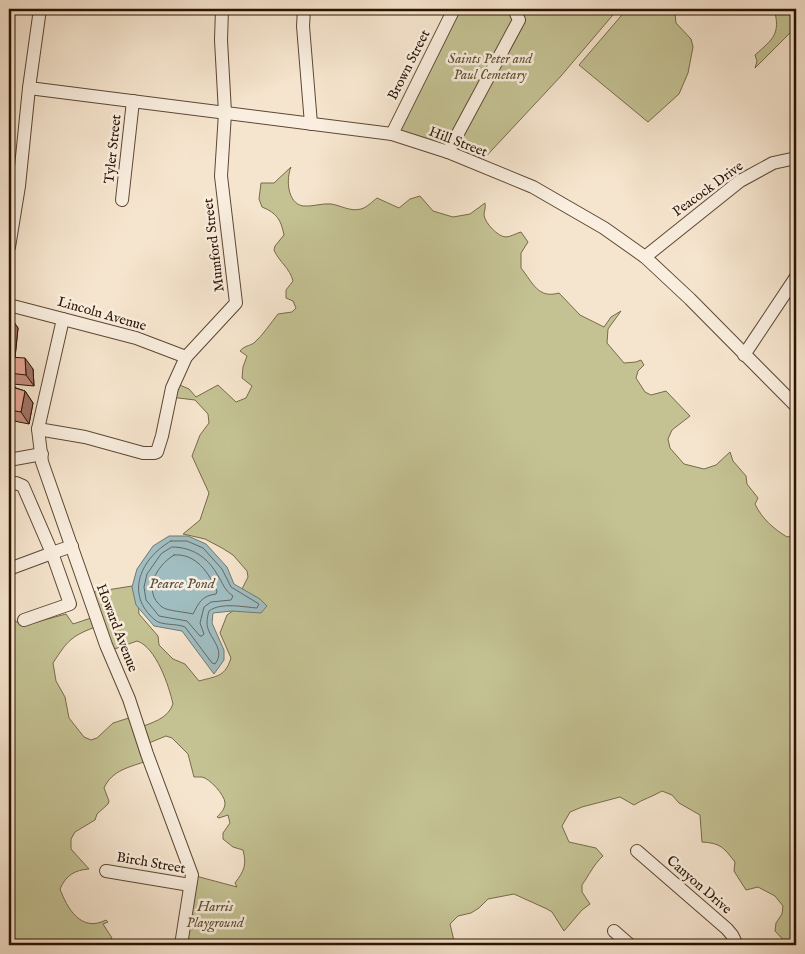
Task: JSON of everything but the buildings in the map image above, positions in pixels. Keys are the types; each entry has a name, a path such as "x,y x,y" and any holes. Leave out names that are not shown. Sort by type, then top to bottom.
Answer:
{"street":[{"path":"9,247 20,186 29,88 40,9"},
{"name":"Mumford Street","path":"38,429 84,437 143,453 154,454 157,452 162,436 172,388 186,357 236,303 221,176 225,114 221,40 222,9"},
{"path":"304,9 303,26 311,124"},
{"name":"Brown Street","path":"392,134 454,9"},
{"path":"448,152 519,20 514,9"},
{"name":"Hill Street","path":"29,88 392,134 448,152 532,188 604,228 645,257 690,299 796,406"},
{"name":"Tyler Street","path":"122,200 133,101"},
{"name":"Peacock Drive","path":"645,257 740,181 773,163 796,158"},
{"path":"744,355 796,277"},
{"name":"Lincoln Avenue","path":"9,305 136,338 186,357"},
{"name":"Howard Avenue","path":"64,318 38,429 42,462 106,645 129,699 147,754 192,875 181,945"},
{"path":"9,460 42,454"},
{"path":"9,485 16,483 23,486 52,553 70,604 24,620"},
{"path":"9,569 72,546"},
{"name":"Canyon Drive","path":"637,851 727,930 737,945"},
{"name":"Birch Street","path":"106,871 190,885"},
{"path":"614,931 630,945"}],"green space":[{"name":"Saints Peter and Paul Cemetary","path":"454,9 618,9 561,76 478,165 392,134"},
{"path":"627,9 680,9 675,14 676,23 691,39 693,47 688,73 679,94 648,122 579,65"},
{"path":"774,9 796,9 796,27 755,68 757,61 755,55 767,45 776,30 777,24"},
{"name":"Harris Playground","path":"291,167 289,172 289,190 294,200 303,206 331,204 357,210 365,207 377,198 399,208 410,199 420,196 433,211 453,217 470,214 485,203 485,218 496,232 506,237 521,232 528,242 521,253 521,268 541,292 546,294 559,293 580,315 604,327 611,317 621,311 608,329 607,343 624,363 641,360 644,365 638,371 636,378 645,392 651,395 666,391 690,416 672,430 668,439 670,448 684,464 704,469 716,465 730,452 733,461 746,476 747,484 758,498 755,504 761,514 773,527 787,537 796,535 796,743 793,753 794,775 790,787 796,790 796,945 788,945 775,931 783,906 775,896 758,887 746,890 734,871 735,862 728,853 718,845 702,842 700,815 679,803 672,795 662,791 634,805 620,797 570,812 562,826 569,842 596,848 603,856 582,885 582,892 590,904 582,910 564,931 552,912 514,894 488,899 471,913 458,916 450,924 455,945 180,945 192,875 237,887 235,883 243,871 245,860 243,850 233,847 223,839 223,833 230,823 228,815 217,817 225,805 222,796 209,780 202,777 194,777 188,754 172,738 166,736 144,745 147,761 122,770 107,782 104,788 109,801 108,804 97,814 95,820 75,832 71,839 71,849 89,869 72,874 65,880 60,889 71,911 82,921 97,923 106,920 108,922 103,924 112,938 107,945 9,945 9,616 22,626 66,614 73,624 94,617 88,593 132,586 138,601 139,614 158,636 159,645 173,659 185,664 199,681 220,675 229,664 231,658 220,633 227,615 244,603 242,589 248,577 247,571 233,555 222,548 205,539 183,534 200,520 209,493 192,456 200,435 209,423 208,414 195,400 170,397 173,382 189,389 196,397 218,385 236,402 246,398 252,386 242,378 247,356 240,351 254,343 278,314 292,312 296,308 293,301 286,298 286,290 293,281 292,276 274,250 284,235 281,225 275,215 262,207 259,199 261,183 274,183","holes":["98,626 109,651 137,641 144,645 161,668 173,704 163,717 153,722 138,728 132,717 113,723 97,738 91,740 84,737 69,718 65,697 56,681 53,663 71,640"]}],"water":[{"name":"Pearce Pond","path":"169,536 188,536 206,544 227,567 234,584 260,599 267,606 261,613 232,611 213,613 212,623 224,650 224,660 214,674 182,631 154,626 136,605 132,587 137,569 153,546"}]}
